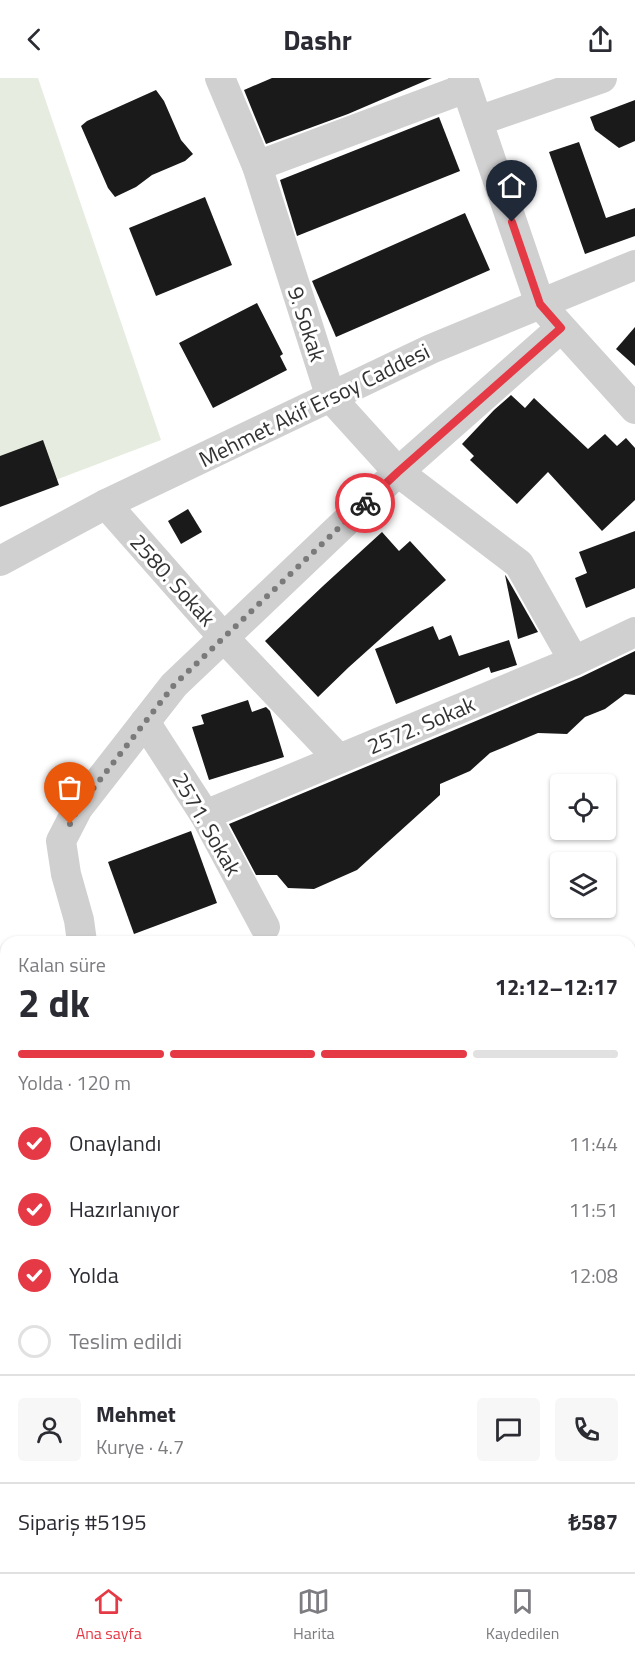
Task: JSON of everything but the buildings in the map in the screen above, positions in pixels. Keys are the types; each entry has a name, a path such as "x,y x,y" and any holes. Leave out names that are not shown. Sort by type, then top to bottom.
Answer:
{"street":[{"name":"9. Sokak","path":"220,78 256,166 331,398 398,472 519,564 574,662"},
{"path":"478,121 602,78"},
{"path":"256,166 465,83 540,304 635,409"},
{"name":"Mehmet Akif Ersoy Caddesi","path":"0,561 106,504 430,349 635,265"},
{"path":"81,936 80,920 66,874 61,841 78,808 174,685 398,472 561,328"},
{"name":"2580. Sokak","path":"106,504 224,638 339,759"},
{"name":"2572. Sokak","path":"206,815 574,662 635,632"},
{"name":"2571. Sokak","path":"145,722 206,815 265,927"}],"shaded area":[{"path":"0,78 38,78 161,440 0,501"}],"way so far":[{"path":"70,824 78,808 174,685 365,503"}],"route":[{"path":"365,503 561,328 540,304 512,222"}]}
